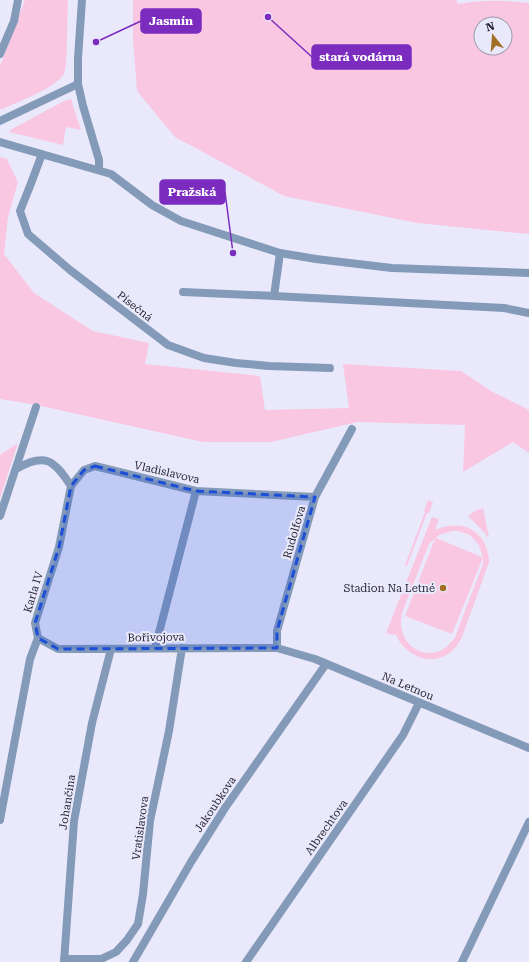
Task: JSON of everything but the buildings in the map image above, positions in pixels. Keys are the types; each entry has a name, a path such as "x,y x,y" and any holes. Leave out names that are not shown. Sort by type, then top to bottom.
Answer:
{"street":[{"path":"0,54 14,21 18,0"},
{"path":"82,0 78,58 78,84 99,160 99,170"},
{"path":"0,121 78,84"},
{"path":"0,142 111,174 152,205 181,221 280,252 316,259 392,268 529,273"},
{"name":"Písečná","path":"42,154 20,211 28,234 70,270 168,345 204,358 236,363 269,366 330,368"},
{"path":"274,296 280,252"},
{"path":"183,292 504,308 529,313"},
{"path":"0,516 36,407"},
{"name":"Rudolfova","path":"277,648 277,631 315,497 352,429"},
{"path":"16,469 27,462 40,459 55,464 71,486"},
{"name":"Vladislavova","path":"71,486 84,470 95,466 196,491 315,497"},
{"name":"Karla IV","path":"0,820 30,659 38,638 35,623 59,547 71,486"},
{"path":"155,648 196,491"},
{"name":"Bořivojova","path":"38,638 58,649 277,648"},
{"name":"Vratislavova","path":"64,961 101,959 116,952 127,940 138,924 143,894 150,821 169,731 182,648"},
{"name":"Na Letnou","path":"277,648 326,664 529,748"},
{"name":"Johančina","path":"64,961 74,821 92,722 111,649"},
{"name":"Jakoubkova","path":"133,962 191,862 221,814 326,664"},
{"name":"Albrechtova","path":"246,962 403,735 419,703"},
{"path":"462,962 529,822"}],"highlighted area":[{"path":"95,466 196,491 315,497 277,631 277,648 58,649 38,638 35,623 59,547 71,486 84,470"}],"shaded area":[{"path":"25,0 68,0 67,50 64,74 53,84 27,99 0,109 0,66"},
{"path":"133,0 456,0 458,4 494,1 529,3 529,234 417,223 284,196 175,137 137,91 133,39"},
{"path":"71,99 81,130 66,127 63,145 9,132 10,130 64,101"},
{"path":"0,157 7,159 18,182 8,217 4,254 34,293 93,331 149,343 145,364 260,376 265,410 349,408 343,364 461,371 491,391 529,410 529,453 513,442 463,472 465,425 357,422 271,442 203,442 37,405 0,399"},
{"path":"18,443 0,498 0,455"},
{"path":"428,500 433,502 429,513 427,513 407,566 405,565"},
{"path":"483,508 489,535 488,537 468,516"},
{"path":"432,517 439,519 435,530 445,527 464,527 479,535 488,551 489,562 462,637 453,650 445,656 437,659 420,657 405,648 395,633 394,635 386,633","holes":["452,531 458,531 470,535 479,545 483,558 483,564 455,637 447,647 437,652 427,653 410,645 404,636 401,626 402,613 429,544 439,535"]},
{"name":"Stadion Na Letné","path":"436,538 482,557 452,634 405,616"}],"place":[{"name":"stará vodárna","path":"268,17"},
{"name":"Jasmín","path":"96,42"},
{"name":"Pražská","path":"233,253"},
{"name":"Stadion Na Letné","path":"443,588"}]}
